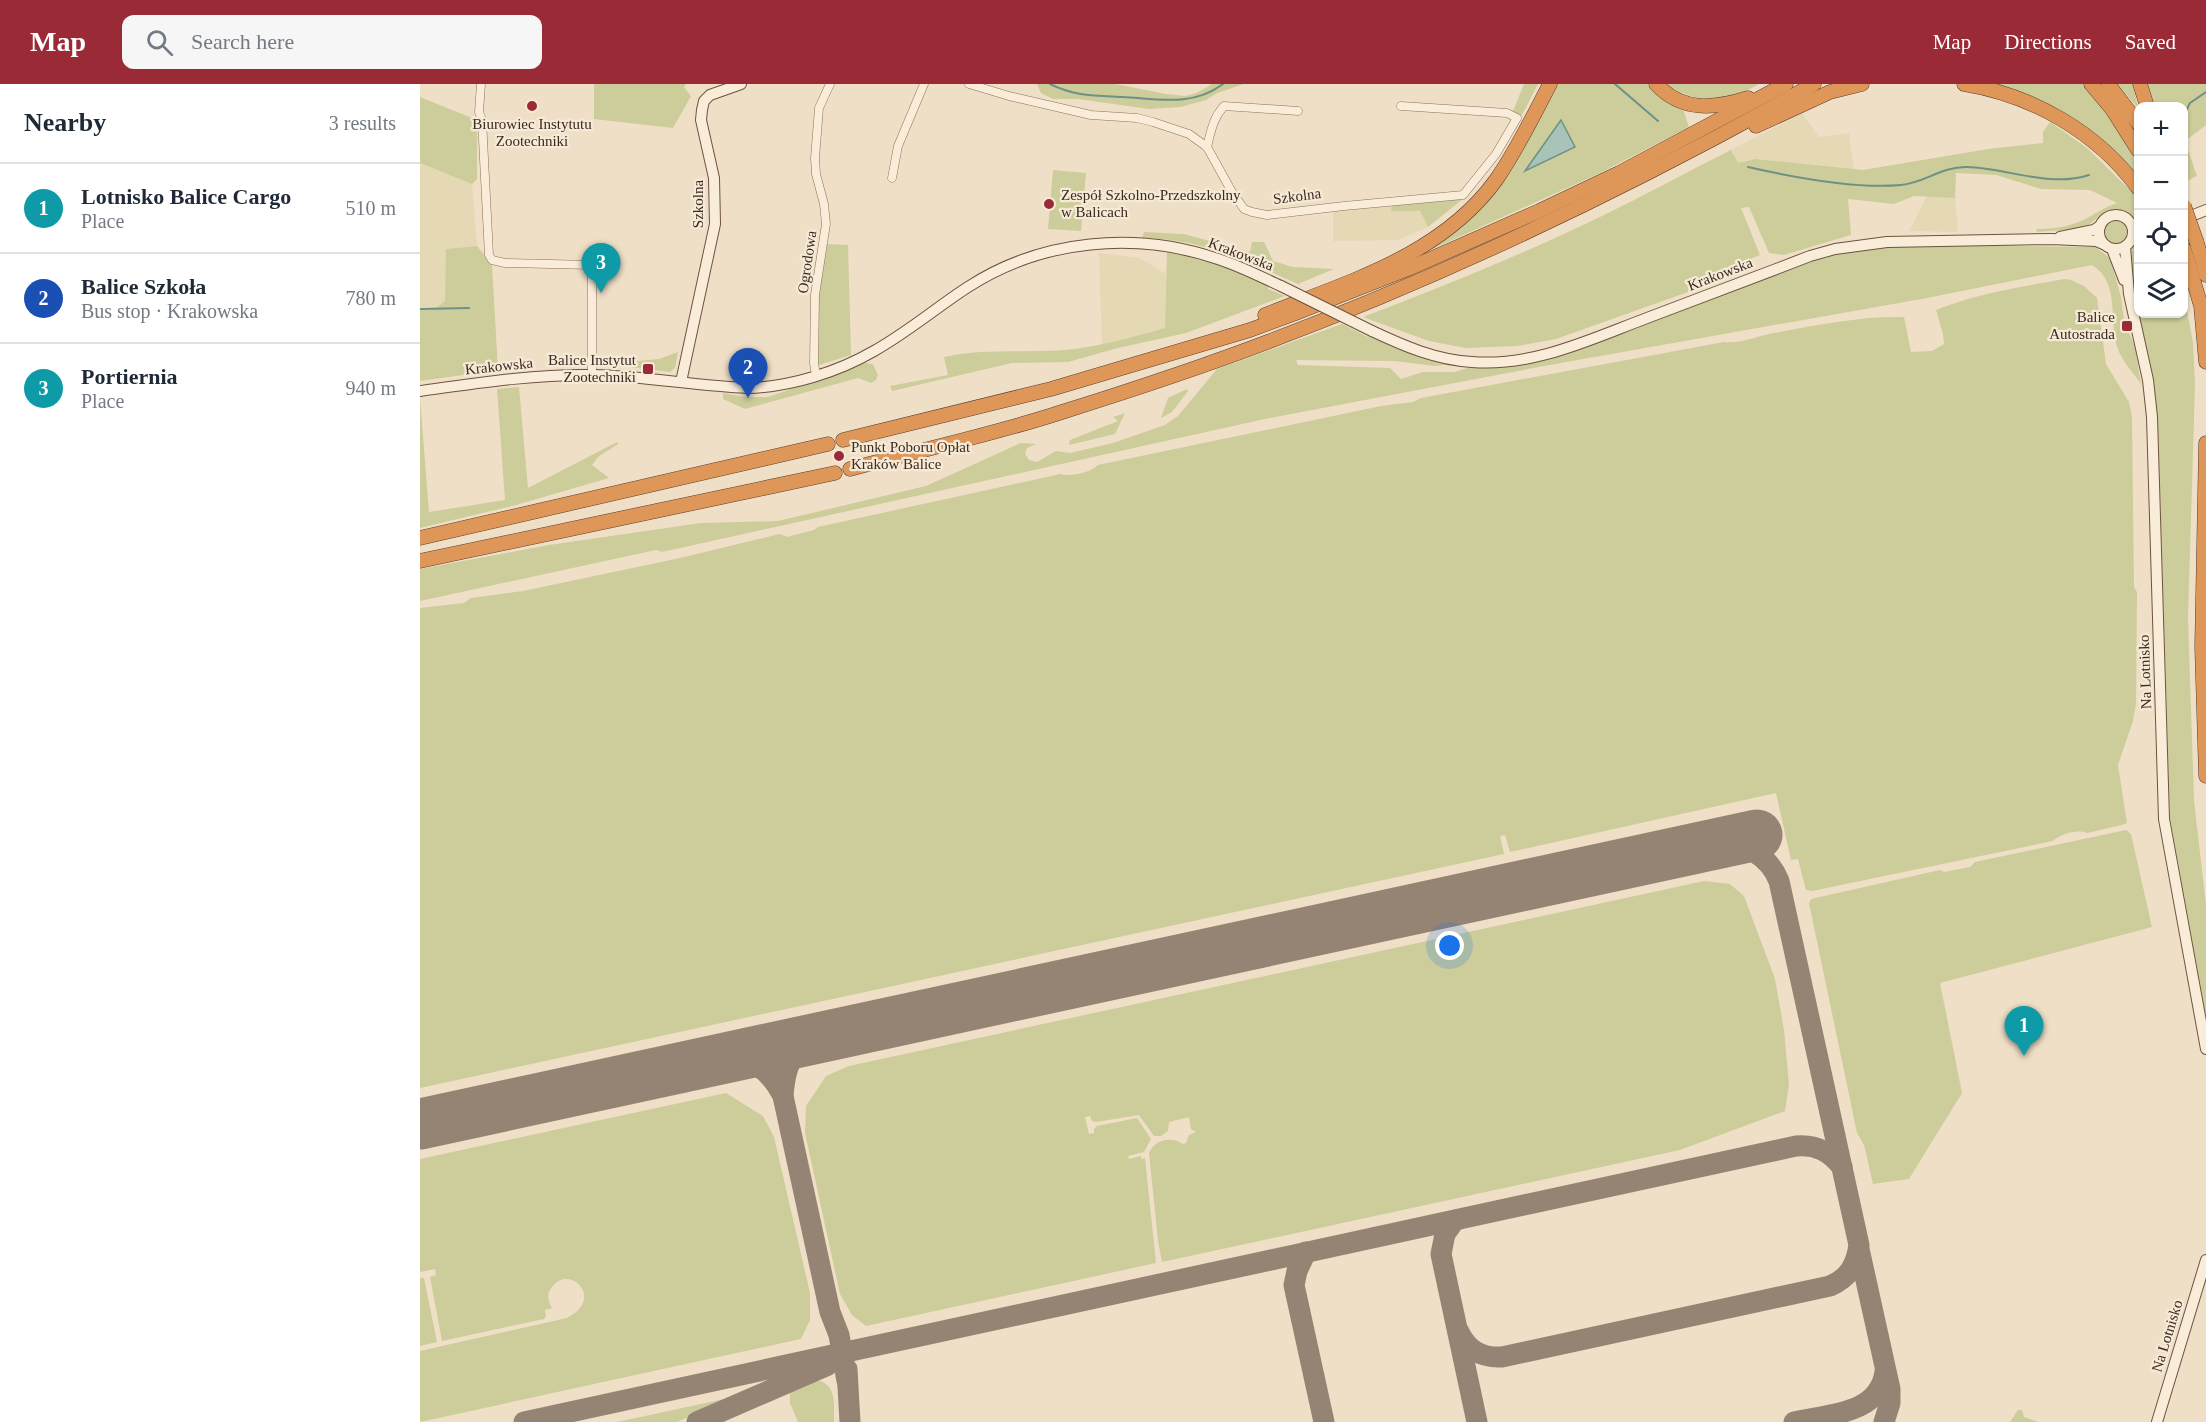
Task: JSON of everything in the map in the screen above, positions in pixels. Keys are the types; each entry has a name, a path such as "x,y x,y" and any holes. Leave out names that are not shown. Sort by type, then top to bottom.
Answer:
{"highway":[{"path":"1191,346 1369,274 1408,255 1446,231 1465,215 1495,182 1517,147 1550,84"},
{"path":"1656,84 1677,100 1702,107 1730,104 1782,86"},
{"path":"850,469 1061,413 1269,342 1385,295 1534,229 1708,142 1814,84"},
{"path":"1708,142 1753,128 1830,92 1862,84"},
{"path":"1964,84 2014,97 2060,118 2105,152 2134,183"},
{"path":"2091,84 2112,109 2134,142"},
{"path":"2108,84 2134,117"},
{"path":"2140,84 2146,102"},
{"path":"843,440 1052,389 1250,330 1296,313 1458,247 1619,173 1782,86"},
{"path":"2185,210 2206,275"},
{"path":"2188,262 2201,306 2206,360"},
{"path":"2188,281 2206,360"},
{"path":"2206,443 2202,647 2206,776"},
{"path":"420,538 828,444"},
{"path":"420,561 835,473"}],"street":[{"path":"481,84 479,116 482,120 489,255 492,260 505,263 591,265 592,375"},
{"name":"Szkolna","path":"681,382 715,224 714,178 701,120 702,110 704,101 710,95 741,84"},
{"name":"Ogrodowa","path":"816,375 814,363 815,288 826,224 815,158 819,108 830,84"},
{"path":"892,178 898,146 924,84"},
{"name":"Szkolna","path":"969,84 1091,115 1137,118 1189,134 1207,147 1244,209 1267,215 1463,195 1496,154 1517,118 1507,113 1401,106"},
{"path":"1207,147 1213,122 1224,106 1298,111"},
{"path":"2188,217 2206,210"},
{"path":"2114,215 2126,218 2134,224 2132,241 2108,246 2099,235 2103,221 2114,215"},
{"name":"Krakowska","path":"2051,238 2094,230 2100,226"},
{"name":"Krakowska","path":"420,391 524,378 592,375 760,388 816,375 848,364 874,351 992,273 1035,255 1067,247 1116,243 1151,245 1219,259 1408,347 1440,357 1472,362 1514,361 1554,352 1810,256 1835,249 1908,241 2051,238 2096,241 2108,246"},
{"name":"Na Lotnisko","path":"2129,294 2132,241"},
{"name":"Na Lotnisko","path":"2108,246 2129,294 2148,380 2152,417 2164,819 2206,1049"},
{"name":"Na Lotnisko","path":"2157,1422 2206,1260"}],"shaded area":[{"path":"1802,113 1819,137 1849,133 1854,170 1757,159 1738,163 1731,150"},
{"path":"1561,120 1575,147 1525,171"},
{"path":"420,163 472,184 477,246 446,249 445,301 436,308 420,307"},
{"path":"1927,196 1955,198 1958,232 1909,231"},
{"path":"1392,204 1391,211 1420,211 1428,227 1398,240 1333,241 1333,211"},
{"path":"1099,253 1140,258 1166,274 1165,328 1102,345"}],"green space":[{"path":"594,84 686,84 684,87 691,96 673,128 594,119"},
{"path":"1037,84 1115,84 1185,96 1197,93 1212,84 1244,84 1217,93 1206,100 1181,107 1149,109 1078,99 1053,99 1041,93"},
{"path":"1524,84 1538,84 1521,117 1513,111"},
{"path":"1556,84 1647,84 1663,100 1683,109 1689,127 1598,174 1428,251 1450,235"},
{"path":"1665,84 1759,84 1735,95 1712,99 1689,96"},
{"path":"1991,84 2085,84 2134,152 2134,176 2090,132 2055,108 2014,90"},
{"path":"2117,84 2133,84 2137,102 2134,103"},
{"path":"2145,84 2206,84 2206,125 2188,139 2188,102 2151,102"},
{"path":"420,97 477,120 477,179 472,184 420,163"},
{"path":"2050,122 2087,148 2132,192 2134,217 2122,210 2115,209 2105,212 2080,228 2037,232 2036,229 2060,227 2078,222 2117,203 2090,190 2041,189 1996,175 1956,173 1955,198 1914,196 1894,204 1848,199 1851,235 1784,255 1769,253 1749,207 1741,208 1760,255 1752,258 1751,265 1702,287 1556,339 1517,346 1466,348 1429,341 1363,317 1545,243 1731,150 1738,163 1756,159 1863,170 1988,149 2043,143 2043,132"},
{"path":"2188,150 2197,176 2188,180"},
{"path":"1053,170 1086,173 1081,231 1048,229"},
{"path":"1464,198 1428,227 1420,211 1391,211 1392,204"},
{"path":"2115,220 2123,224 2127,232 2123,240 2115,244 2107,240 2103,232 2107,224"},
{"path":"1144,232 1184,234 1250,252 1252,242 1264,242 1273,261 1293,267 1334,269 1298,284 1222,252 1184,242 1142,238"},
{"path":"827,244 848,245 851,355 816,366 817,286"},
{"path":"1907,245 2095,247 2110,258 2121,297 2124,321 2135,347 2141,384 2119,352 2111,293 2101,273 2092,265 1927,298 1544,366 1265,419 662,552 656,550 420,601 420,569 549,545 701,523 778,521 926,486 1021,443 1036,444 1027,448 1025,454 1029,460 1037,462 1056,451 1070,453 1113,443 1165,425 1178,416 1217,369 1342,324 1368,337 1370,335 1451,364 1435,366 1394,361 1296,360 1298,365 1390,368 1401,379 1423,372 1454,372 1471,367 1502,367 1543,360 1574,350 1834,253"},
{"path":"477,246 492,265 498,370 420,381 420,308 436,308 445,301 446,249"},
{"path":"2134,246 2134,289 2131,263"},
{"path":"1167,251 1196,255 1268,285 1268,289 1285,296 1186,333 1068,362 1012,363 892,391 890,386 948,375 944,357 1004,351 1078,349 1165,328"},
{"path":"2064,279 2084,286 2097,298 2106,364 2129,402 2132,417 2134,587 2137,592 2136,704 2133,721 2118,765 2127,823 2087,833 2069,833 2053,841 1812,891 1806,890 1798,859 1791,860 1776,793 1510,852 1505,835 1500,836 1504,854 420,1088 420,608 464,603 471,598 523,591 780,534 787,537 818,527 1060,474 1080,474 1098,465 1381,406 1413,402 1421,398 1724,342 1743,341 1822,324 1871,318 1904,317 1911,352 1932,351 1944,344 1936,310 1983,295"},
{"path":"2188,316 2193,343 2195,384 2188,618 2194,801 2206,905 2206,1016 2170,819 2158,427 2140,318 2188,318"},
{"path":"678,352 675,368 670,372 605,364 659,359"},
{"path":"866,363 873,364 878,375 871,383 858,378 745,409 723,399 723,393 744,397 768,397"},
{"path":"519,387 528,488 617,442 618,444 598,457 592,465 609,478 516,505 420,528 420,398 429,512 505,500 497,389"},
{"path":"1187,389 1188,391 1172,412 1161,418 1168,398"},
{"path":"1125,413 1115,434 1069,445 1070,440 1118,421 1113,417"},
{"path":"2126,830 2131,834 2152,927 1940,983 1962,1093 1909,1179 1873,1184 1864,1145 1857,1133 1809,903 1811,899 1940,870 1944,872 1970,867 1975,862"},
{"path":"1704,881 1730,884 1744,896 1775,979 1784,1030 1789,1084 1785,1111 1680,1150 1162,1262 1149,1153 1155,1145 1164,1140 1186,1143 1189,1135 1196,1132 1191,1129 1189,1117 1169,1122 1168,1131 1161,1136 1154,1136 1139,1115 1096,1122 1092,1121 1090,1116 1085,1117 1089,1134 1094,1133 1097,1126 1137,1118 1151,1139 1144,1152 1128,1156 1129,1159 1141,1156 1141,1159 1145,1158 1156,1263 866,1326 852,1315 840,1294 805,1133 806,1106 826,1076 849,1066"},
{"path":"726,1093 763,1116 774,1137 810,1293 810,1320 801,1339 420,1422 420,1351 567,1318 578,1310 584,1301 584,1293 574,1281 567,1279 559,1281 549,1292 552,1308 545,1310 544,1319 442,1341 430,1277 436,1275 435,1269 420,1272 420,1159"},
{"path":"420,1278 424,1278 437,1342 420,1346"},
{"path":"814,1380 827,1385 833,1395 834,1422 798,1422 790,1403 790,1391"},
{"path":"738,1396 677,1422 617,1422"},
{"path":"2018,1410 2022,1410 2024,1417 2039,1422 2010,1422"}],"waterway":[{"path":"1050,84 1086,95 1162,100 1200,96 1223,84"},
{"path":"1615,84 1658,121"},
{"path":"2188,107 2206,92"},
{"path":"1748,167 1824,181 1884,186 1909,184 1958,167 1982,168 2059,179 2089,175"},
{"path":"420,309 469,308"}],"taxiway":[{"path":"1458,1330 1470,1348 1488,1356 1502,1357 1830,1286 1847,1275 1854,1265 1859,1245 1779,881 1769,864 1756,853 1720,842"},
{"path":"831,1035 809,1044 795,1055 787,1071 783,1096 830,1312 839,1335 847,1381"},
{"path":"725,1058 745,1061 760,1068 772,1079 783,1096"},
{"path":"524,1422 1796,1146 1810,1146 1822,1150 1842,1167"},
{"path":"1455,1220 1445,1234 1441,1254 1477,1422"},
{"path":"1859,1249 1890,1389 1890,1403 1884,1422"},
{"path":"1306,1252 1297,1271 1294,1285 1324,1422"},
{"path":"697,1422 828,1365"},
{"path":"847,1369 850,1422"},
{"path":"1794,1422 1836,1414 1863,1405 1881,1386 1885,1372"}],"runway":[{"path":"420,1124 1757,835"}],"place":[{"name":"Biurowiec Instytutu Zootechniki","path":"532,106"},
{"name":"Zespół Szkolno-Przedszkolny w Balicach","path":"1049,204"},
{"name":"Portiernia","path":"601,293"},
{"name":"Balice Autostrada","path":"2127,326"},
{"name":"Balice Instytut Zootechniki","path":"648,369"},
{"name":"Balice Szkoła","path":"748,398"},
{"name":"Punkt Poboru Opłat Kraków Balice","path":"839,456"},
{"name":"Lotnisko Balice Cargo","path":"2024,1056"}]}
